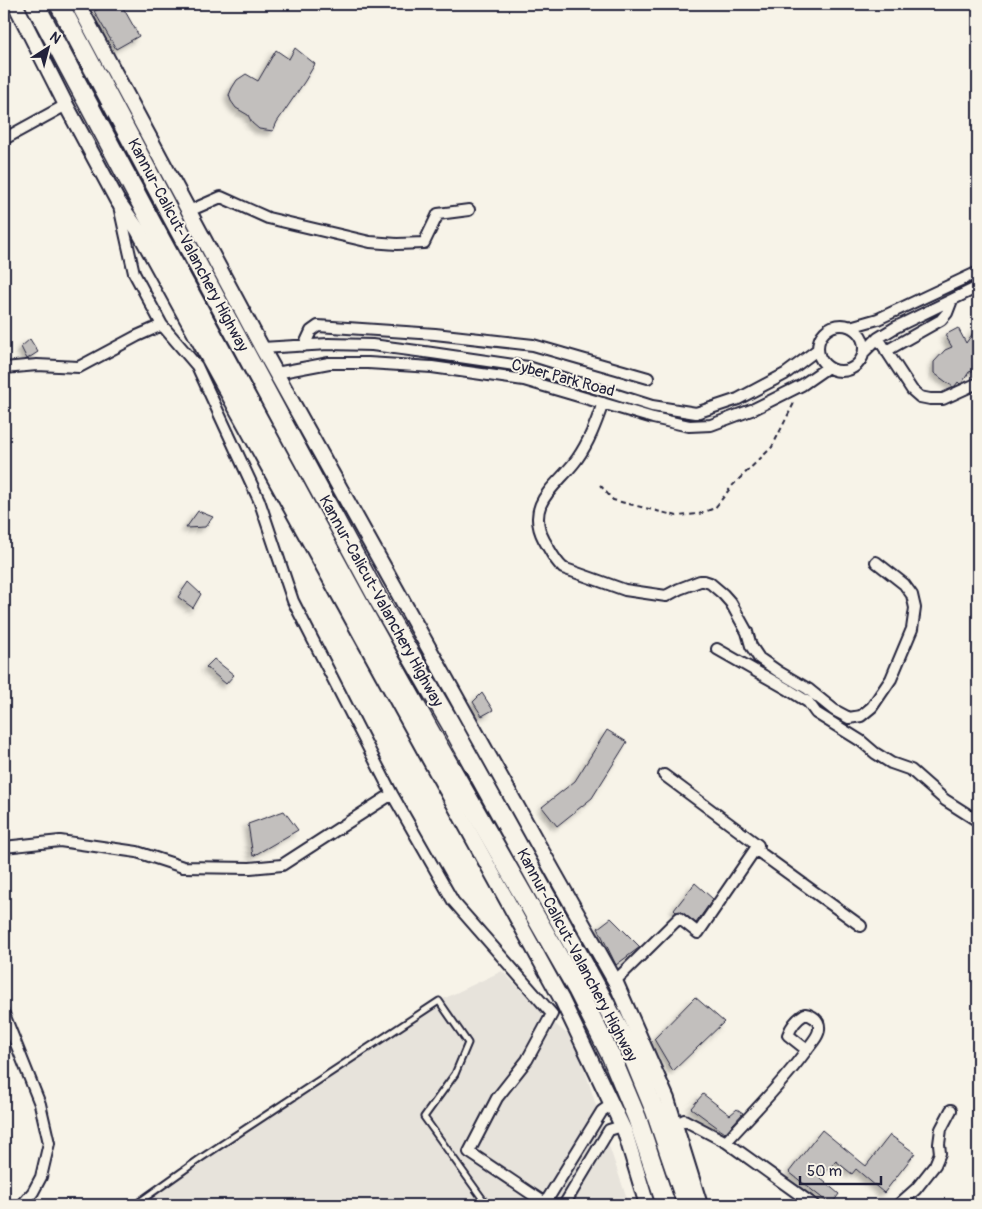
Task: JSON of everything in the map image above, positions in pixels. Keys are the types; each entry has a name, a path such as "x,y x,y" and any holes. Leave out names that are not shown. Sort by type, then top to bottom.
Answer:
{"highway":[{"name":"Kannur-Calicut-Valanchery Highway","path":"35,4 150,220 364,612 577,988 611,1056 637,1118 666,1205"},
{"name":"Kannur-Calicut-Valanchery Highway","path":"59,4 377,597 629,1048 656,1112 686,1205"}],"street":[{"path":"15,4 117,200 138,230 557,991 625,1132 647,1205"},
{"path":"80,5 276,374 615,981 668,1099 700,1205"},
{"path":"4,139 66,105"},
{"path":"189,211 221,197 268,218 370,242 397,244 424,243 438,214 468,210"},
{"path":"117,200 134,274 162,325 197,366 259,500 293,601 392,794 453,901 552,1014 527,1060 497,1098 469,1152 545,1204 602,1111 612,1104"},
{"path":"850,327 878,319 978,272"},
{"path":"864,352 864,344 861,337 850,327 842,325 828,329 822,334 817,350 822,362 828,367 843,371 850,369 857,365 864,352 878,338 896,327 978,287"},
{"path":"886,351 941,320 947,313 952,300"},
{"path":"4,368 37,365 79,367 162,325"},
{"path":"304,346 311,331 318,326 434,334 533,345 648,378"},
{"path":"878,338 912,390 920,397 944,399 978,383"},
{"path":"262,348 328,344 372,345 528,367 652,406 696,412 738,399 785,374 817,350"},
{"name":"Cyber Park Road","path":"276,374 329,362 432,367 524,380 602,404 689,426 711,425 754,409 802,385 828,367"},
{"path":"602,404 593,430 577,460 543,499 537,516 539,530 555,560 563,568 625,590 666,596 678,589 700,581 710,584 731,603 747,632 751,646 759,658 808,689 834,710 849,718 861,716 872,707 890,679 912,629 915,608 912,595 904,584 876,562"},
{"path":"717,649 808,702 816,713 861,741 875,753 892,763 911,770 946,800 978,821"},
{"path":"767,678 773,667"},
{"path":"615,981 679,918 698,933 758,845 664,775"},
{"path":"4,847 60,840 137,852 184,867 250,868 282,865 392,794"},
{"path":"755,850 861,926"},
{"path":"4,1014 40,1104 50,1143 42,1177 22,1205"},
{"path":"726,1142 773,1093 807,1050"},
{"path":"898,1205 916,1189 935,1165 940,1152 941,1129 951,1110"},
{"path":"675,1125 684,1120 726,1142 814,1205"},
{"path":"564,1205 610,1130 622,1126"}],"lane":[{"path":"135,1205 201,1158 439,1000 468,1043 455,1074 424,1117 487,1205"}],"path":[{"path":"600,485 613,500 677,516 699,514 715,508 732,486 772,446 802,385"}],"shaded area":[{"path":"502,971 556,1025 576,1041 629,1205 135,1205 439,1001"}],"building":[{"path":"112,4 121,4 139,36 116,49 94,11"},
{"path":"295,48 315,64 273,131 259,129 252,123 248,115 236,108 231,101 229,95 232,88 237,80 246,74 258,81 276,50 289,59"},
{"path":"978,326 978,369 969,372 962,383 958,382 953,387 934,373 934,362 945,350 952,347 945,335 958,328 966,343"},
{"path":"30,339 38,352 27,359 21,347"},
{"path":"198,511 213,517 205,527 186,528"},
{"path":"188,582 201,594 193,608 178,597"},
{"path":"214,659 234,675 226,684 206,667"},
{"path":"482,693 493,710 482,716 473,702"},
{"path":"607,730 627,742 592,798 557,826 542,807 575,781"},
{"path":"284,811 298,830 253,856 248,824"},
{"path":"695,883 713,899 696,923 680,911 676,912 674,910"},
{"path":"611,918 640,947 616,965 598,928"},
{"path":"695,997 724,1022 673,1071 654,1039"},
{"path":"703,1094 730,1115 737,1109 743,1113 725,1133 691,1108"},
{"path":"822,1130 866,1166 890,1135 915,1153 884,1193 856,1169 852,1174 836,1161 820,1178 839,1194 831,1205 789,1172"}]}
